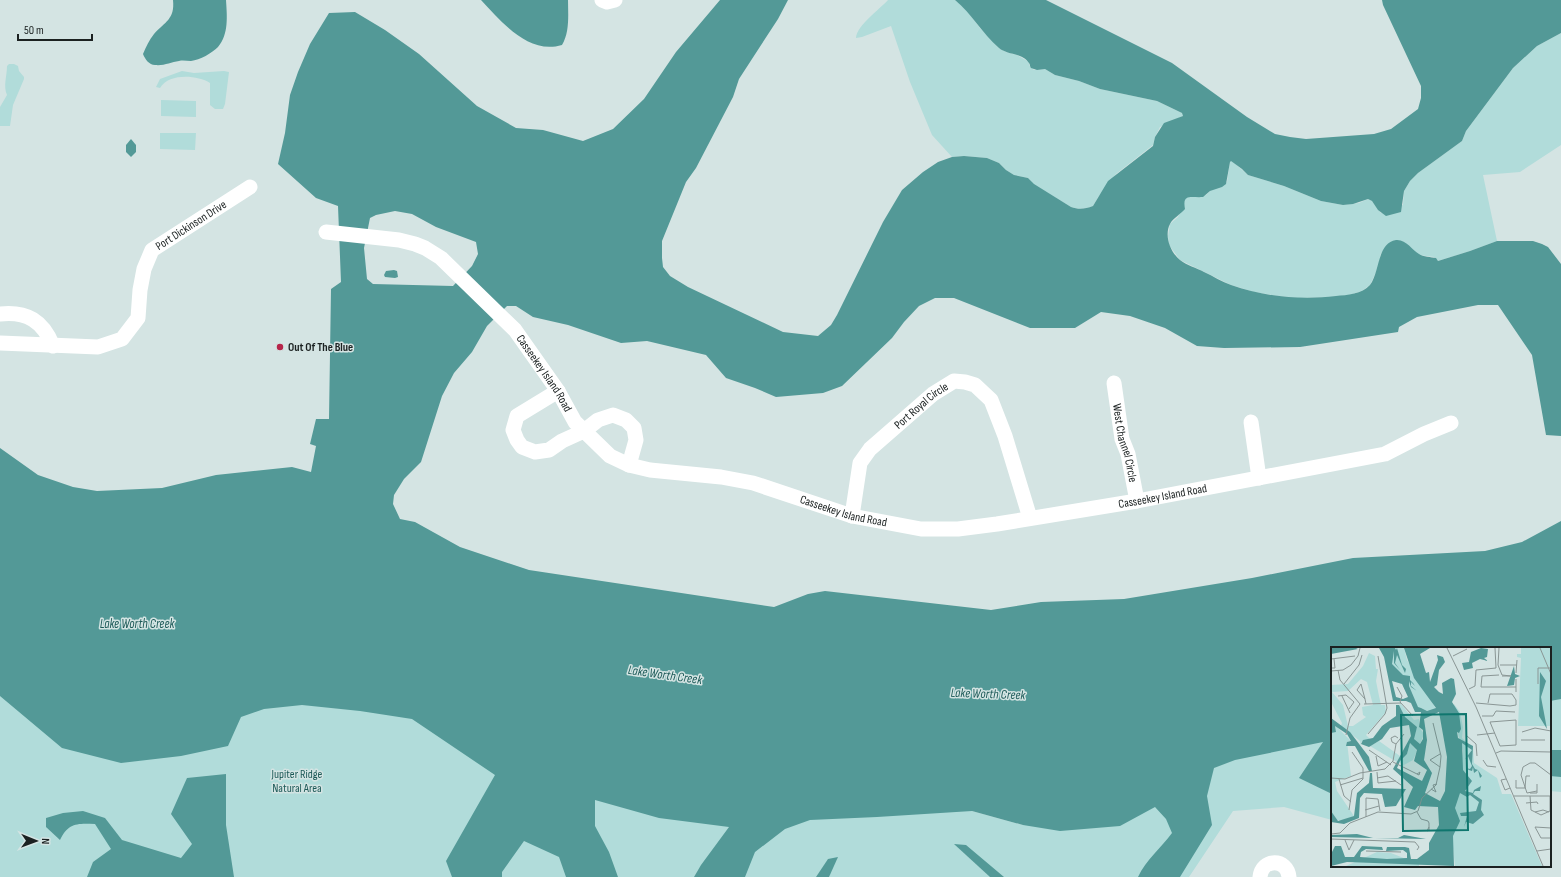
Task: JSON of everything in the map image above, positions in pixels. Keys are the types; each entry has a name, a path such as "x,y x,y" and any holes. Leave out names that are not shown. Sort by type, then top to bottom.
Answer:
{"street":[{"path":"602,0 607,2 615,0"},
{"name":"Port Dickinson Drive","path":"0,343 98,347 122,340 138,318 140,290 144,269 152,250 250,188"},
{"name":"Casseekey Island Road","path":"326,232 381,238 415,244 426,248 441,258 516,330 558,392 575,422 610,456 629,465 650,470 721,477 753,483 852,516 921,529 958,529 1137,501 1385,454 1424,434 1450,423"},
{"path":"0,314 23,316 35,320 46,333 53,346"},
{"name":"Port Royal Circle","path":"852,516 860,463 870,449 933,394 954,381 975,385 991,400 1005,436 1030,518"},
{"name":"West Channel Circle","path":"1114,383 1122,439 1128,454 1137,501"},
{"path":"558,392 517,416 513,430 522,447 534,452 549,450 562,441 584,431 598,420 613,415 626,420 634,428 636,440 629,465"},
{"path":"1251,422 1259,478"},
{"path":"1260,877 1264,867 1276,862 1287,869 1289,877"}],"green space":[{"path":"888,0 955,0 965,8 980,28 999,48 1017,55 1029,62 1029,65 1034,70 1045,69 1055,75 1079,81 1100,89 1157,101 1182,113 1183,116 1160,127 1153,145 1116,174 1093,206 1082,209 1071,207 1033,184 1028,178 1014,175 999,163 987,158 964,156 952,157 932,135 910,82 891,26 856,38 857,33 864,23"},
{"path":"1561,33 1561,145 1520,172 1483,175 1497,241 1438,261 1434,257 1419,255 1405,243 1381,253 1379,266 1370,285 1362,291 1349,295 1300,298 1254,292 1231,285 1180,260 1169,245 1168,236 1170,224 1178,217 1186,197 1206,195 1210,191 1227,182 1230,161 1232,161 1248,175 1284,186 1321,201 1343,205 1359,203 1368,199 1372,201 1381,213 1403,205 1404,191 1410,181 1418,173 1462,141 1466,131 1513,68 1537,46"},
{"path":"9,64 18,66 24,79 13,105 10,126 0,126 0,107 7,95 5,85 7,66"},
{"path":"182,71 194,73 229,72 223,109 215,109 210,105 210,83 198,78 176,78 164,83 160,88 156,87 160,79"},
{"path":"161,100 196,101 196,117 161,116"},
{"path":"160,133 196,133 195,150 160,149"},
{"name":"Jupiter Ridge Natural Area","path":"0,640 190,677 972,811 1023,825 1229,754 1331,732 1331,820 1284,807 1233,811 1189,877 0,877"},
{"path":"1561,691 1561,792 1551,791 1551,692"}],"water":[{"path":"173,0 226,0 226,31 222,42 218,47 206,56 191,61 153,65 145,58 143,54 152,36 171,16"},
{"path":"481,0 568,0 568,17 565,40 562,45 550,47 527,41 507,27"},
{"name":"Lake Worth Creek","path":"720,0 788,0 778,19 739,79 733,97 696,168 686,182 662,241 662,258 663,267 670,276 688,287 783,332 818,336 831,325 837,315 883,222 902,190 923,172 938,162 952,157 964,156 987,158 999,163 1014,175 1028,178 1034,184 1071,207 1077,209 1085,208 1093,206 1108,181 1153,146 1155,137 1164,123 1183,116 1182,113 1157,101 1100,89 1079,81 1055,75 1045,69 1037,70 1031,68 1029,63 1023,57 1006,52 999,48 987,36 967,11 955,0 1046,0 1172,63 1247,117 1275,134 1306,139 1374,134 1391,129 1418,109 1421,98 1421,86 1382,0 1561,0 1561,33 1537,46 1513,68 1466,131 1462,141 1418,173 1410,181 1404,191 1401,212 1386,216 1378,210 1372,201 1368,199 1353,204 1343,205 1321,201 1284,186 1248,175 1231,161 1226,184 1210,191 1203,197 1186,198 1184,204 1185,209 1171,222 1168,228 1168,238 1173,253 1180,260 1231,285 1270,295 1310,298 1354,294 1367,288 1376,273 1385,246 1396,240 1403,241 1421,255 1436,258 1438,261 1497,241 1533,241 1548,247 1561,264 1561,436 1546,435 1532,355 1498,305 1478,305 1417,317 1399,327 1398,332 1300,347 1224,348 1197,346 1165,328 1130,316 1101,312 1075,328 1030,328 954,298 935,298 919,306 892,338 842,386 823,393 776,397 726,378 706,355 647,341 621,343 568,325 533,317 516,306 507,306 487,326 472,352 454,373 442,396 421,462 404,479 394,495 393,504 400,519 415,522 460,547 529,570 774,607 808,594 825,591 991,610 1041,602 1124,599 1252,578 1353,558 1485,551 1522,542 1561,521 1561,699 1551,701 1551,647 1331,647 1331,794 1299,778 1323,742 1235,760 1214,768 1207,796 1212,825 1180,877 1138,877 1149,860 1172,833 1166,819 1155,807 1120,826 1060,831 1023,825 972,811 810,820 785,829 755,852 745,877 694,877 729,827 659,818 595,800 595,826 609,852 618,877 566,877 559,857 524,841 502,872 502,877 452,877 446,861 495,775 412,719 360,711 302,705 264,709 241,717 228,746 181,756 121,763 62,748 0,696 0,448 38,475 73,487 97,491 162,488 216,475 292,467 311,472 316,446 310,444 316,419 329,419 331,289 341,282 338,206 316,198 278,164 285,133 290,95 310,44 329,13 355,12 385,30 419,54 477,106 516,128 543,130 583,141 613,129 644,99 676,52","holes":["395,211 412,214 436,227 476,242 478,254 472,266 453,286 373,284 367,279 364,248 370,218 376,215"]},
{"path":"131,139 136,145 136,152 131,157 126,152 126,145"},
{"path":"386,271 397,271 398,277 385,277 384,275"},
{"path":"1551,750 1561,750 1561,777 1551,776"},
{"path":"226,774 226,825 234,877 87,877 93,862 111,849 95,824 74,825 66,830 60,840 46,827 46,818 63,813 83,811 105,818 122,840 181,858 192,844 171,814 187,778"},
{"path":"954,844 966,845 1004,877 990,877"},
{"path":"838,857 829,877 816,877 828,859"}],"place":[{"name":"Out Of The Blue","path":"280,347"}]}
